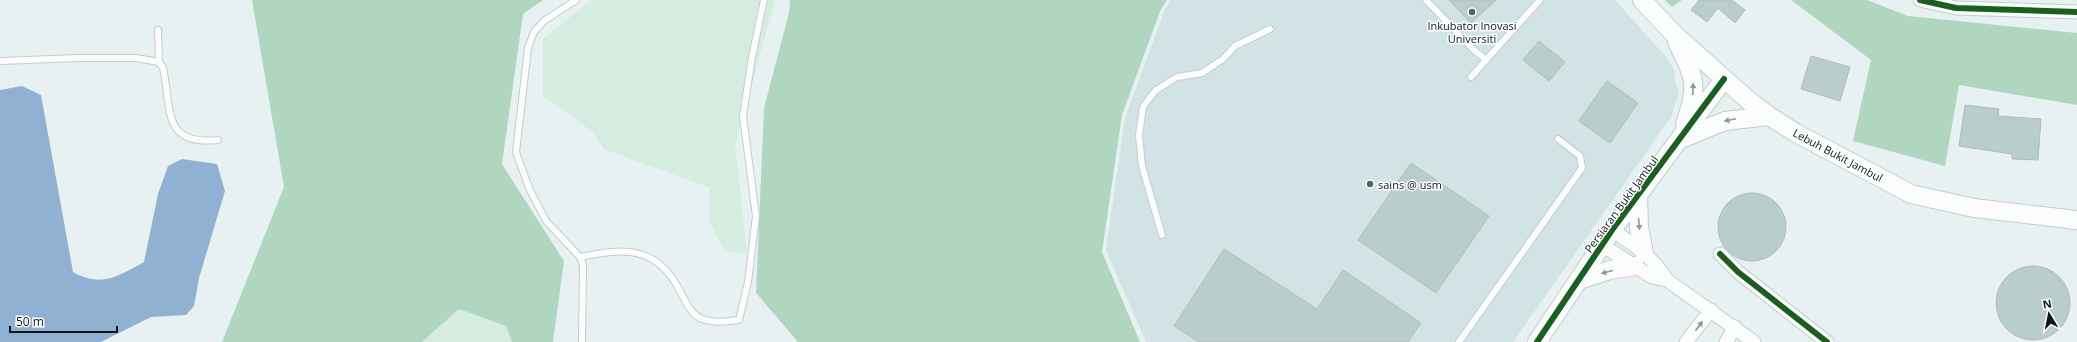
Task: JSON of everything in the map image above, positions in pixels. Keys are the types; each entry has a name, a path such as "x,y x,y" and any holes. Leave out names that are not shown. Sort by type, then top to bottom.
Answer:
{"main road":[{"name":"Lebuh Bukit Jambul","path":"1642,0 1674,34 1724,79 1769,116 1796,133 1912,194 1974,208 2077,220"},
{"path":"1674,34 1694,78 1691,106 1680,140"},
{"name":"Persiaran Bukit Jambul","path":"1537,342 1612,230 1724,79"},
{"path":"1680,140 1725,121 1769,116"},
{"path":"1579,280 1640,260 1638,195"}],"street":[{"path":"1920,0 1956,8 2077,12"},
{"path":"1612,230 1640,260"},
{"path":"1602,245 1660,267 1667,280 1754,342"},
{"path":"1720,254 1738,272 1827,342"},
{"path":"1686,342 1711,310"},
{"path":"1726,342 1735,327"}],"lane":[{"path":"576,0 544,21 534,32 528,48 516,152 529,188 546,221 580,257 582,265 582,342"},
{"path":"580,257 612,251 630,251 645,254 655,260 667,272 678,286 693,313 700,318 714,322 739,320 748,282 756,216 749,152 743,116 752,57 764,0"},
{"path":"1426,0 1474,50 1486,60"},
{"path":"1471,77 1540,0"},
{"path":"1162,236 1142,166 1139,135 1143,107 1155,91 1177,77 1202,73 1224,58 1235,46 1270,29"},
{"path":"158,30 159,62 163,68 170,118 175,126 187,138 205,142 218,140"},
{"path":"0,61 79,58 136,58 159,62"},
{"path":"1459,342 1582,168 1580,156 1558,139"}],"shaded area":[{"name":"sains @ usm","path":"1171,0 1615,0 1668,59 1676,74 1674,77 1679,93 1671,117 1513,342 1146,342 1106,250 1125,118 1165,9"}],"green space":[{"path":"252,0 543,0 523,14 502,164 564,261 553,342 512,342 506,326 459,309 422,342 222,342 284,187"},
{"path":"591,0 775,0 735,146 747,253 726,252 709,222 710,188 604,149 593,132 543,96 543,39"},
{"path":"790,0 1167,0 1161,9 1122,115 1102,252 1140,342 798,342 756,293 764,108 789,13"},
{"path":"1665,0 1682,0 1672,7"},
{"path":"1791,0 1867,0 1908,16 2077,33 2077,105 1959,85 1945,166 1853,141 1871,60"},
{"path":"459,309 506,326 512,342 422,342"}],"water":[{"path":"22,86 41,95 73,272 83,277 101,280 110,278 118,276 144,262 158,194 168,166 182,159 217,164 225,191 199,278 194,306 186,315 151,317 101,342 0,342 0,90"}],"building":[{"name":"Inkubator Inovasi Universiti","path":"1449,0 1496,0 1471,23"},
{"path":"1699,0 1732,0 1745,10 1735,23 1718,8 1707,22 1691,10"},
{"path":"1539,41 1565,62 1549,81 1523,60"},
{"path":"1811,56 1850,67 1840,101 1801,89"},
{"path":"1607,81 1638,103 1610,143 1579,121"},
{"path":"1965,105 1999,109 1998,116 2041,119 2038,160 2012,159 2012,154 1959,146"},
{"path":"1411,163 1489,216 1436,293 1358,240"},
{"path":"1745,193 1759,193 1771,198 1781,208 1786,220 1786,234 1781,246 1771,256 1759,261 1745,261 1733,256 1723,246 1718,234 1718,220 1723,208 1733,198"},
{"path":"1224,249 1317,309 1343,270 1421,323 1408,342 1199,342 1174,326"},
{"path":"2033,266 2054,272 2064,282 2070,303 2064,324 2054,334 2033,340 2012,334 2002,324 1996,303 2002,282 2012,272"}],"cycle path":[{"path":"1920,0 1956,8 2077,12"},
{"path":"1537,342 1612,230 1724,79"},
{"path":"1720,254 1738,272 1827,342"}],"place":[{"name":"Inkubator Inovasi Universiti","path":"1472,12"},
{"name":"sains @ usm","path":"1370,184"}]}
